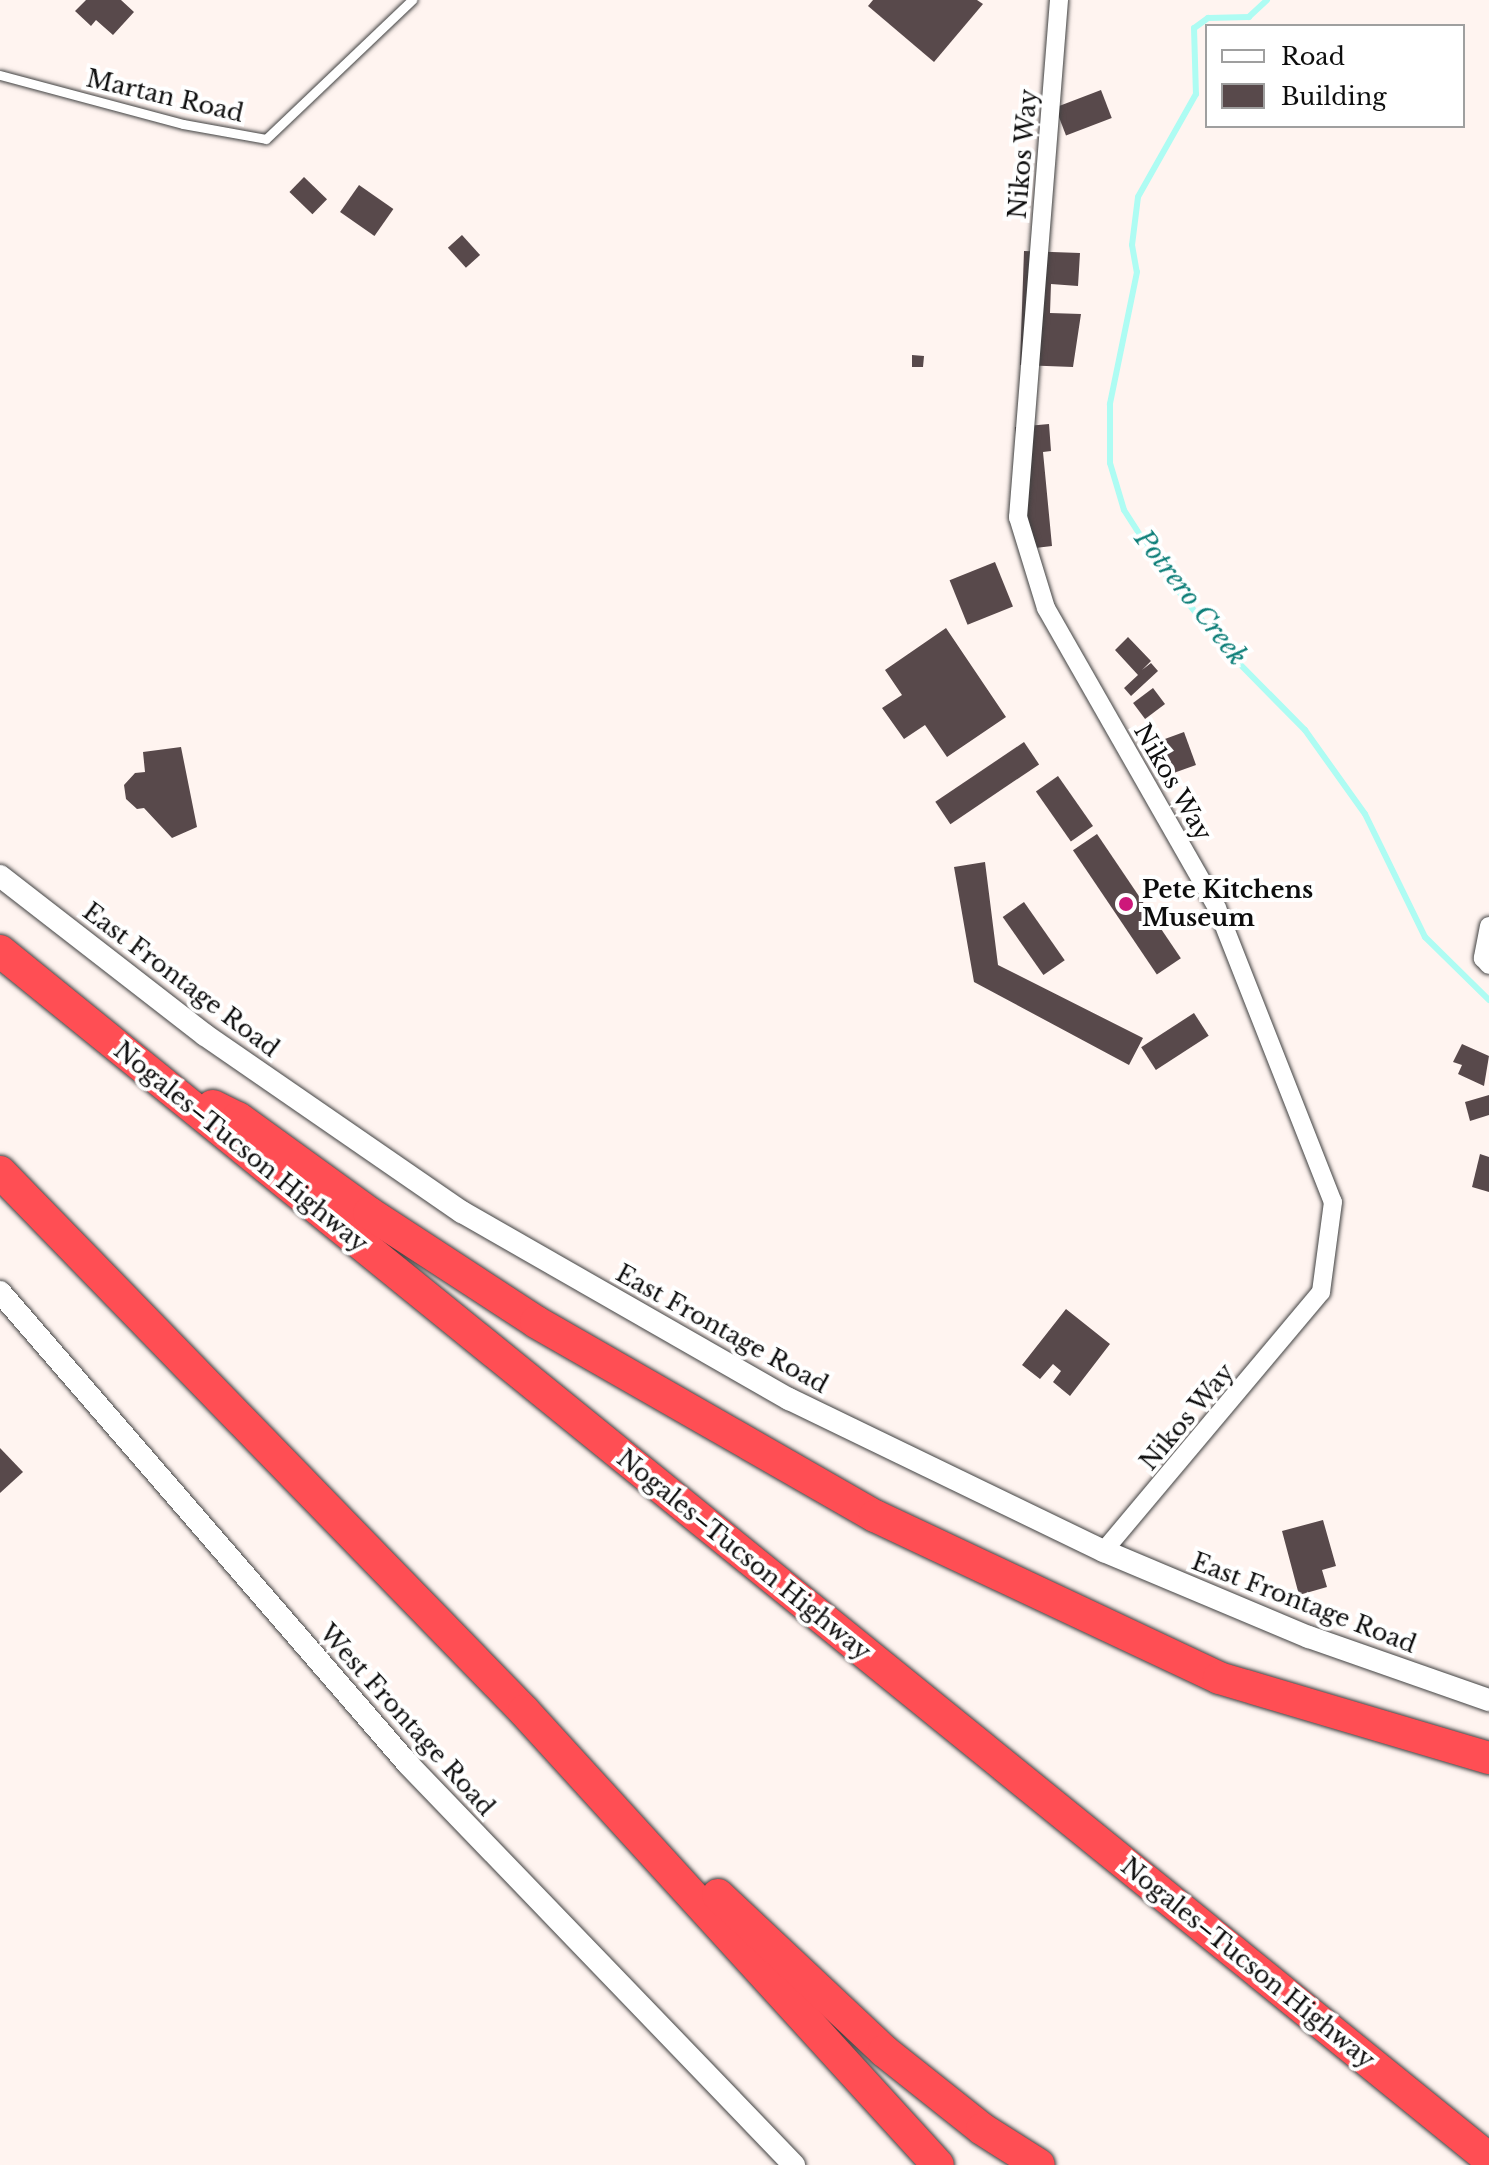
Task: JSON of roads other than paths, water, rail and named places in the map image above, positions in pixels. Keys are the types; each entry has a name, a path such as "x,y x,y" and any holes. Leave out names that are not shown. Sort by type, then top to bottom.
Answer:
{"highway":[{"name":"Nogales–Tucson Highway","path":"0,951 1489,2159"},
{"path":"158,1081 238,1118 369,1213 536,1322 875,1516 1219,1678 1489,1758"},
{"path":"0,1172 524,1711 938,2165"},
{"path":"524,1711 884,2051 982,2129 1039,2165"}],"street":[{"name":"Nikos Way","path":"1059,0 1018,517 1046,608 1217,908 1333,1202 1321,1292 1104,1551"},
{"name":"East Frontage Road","path":"0,876 205,1035 462,1212 789,1399 1104,1551 1309,1637 1489,1700"},
{"path":"1489,926 1483,958 1489,965"},
{"name":"West Frontage Road","path":"0,1292 408,1764 727,2102 794,2165"}],"lane":[{"name":"Martan Road","path":"0,75 183,124 266,139 412,0"}],"waterway":[{"name":"Potrero Creek","path":"1267,0 1249,17 1208,18 1194,28 1196,94 1138,197 1132,245 1137,272 1110,404 1110,463 1124,510 1167,577 1225,649 1305,730 1365,814 1425,937 1489,1000"}],"place":[{"name":"Pete Kitchens Museum","path":"1126,904"}]}
